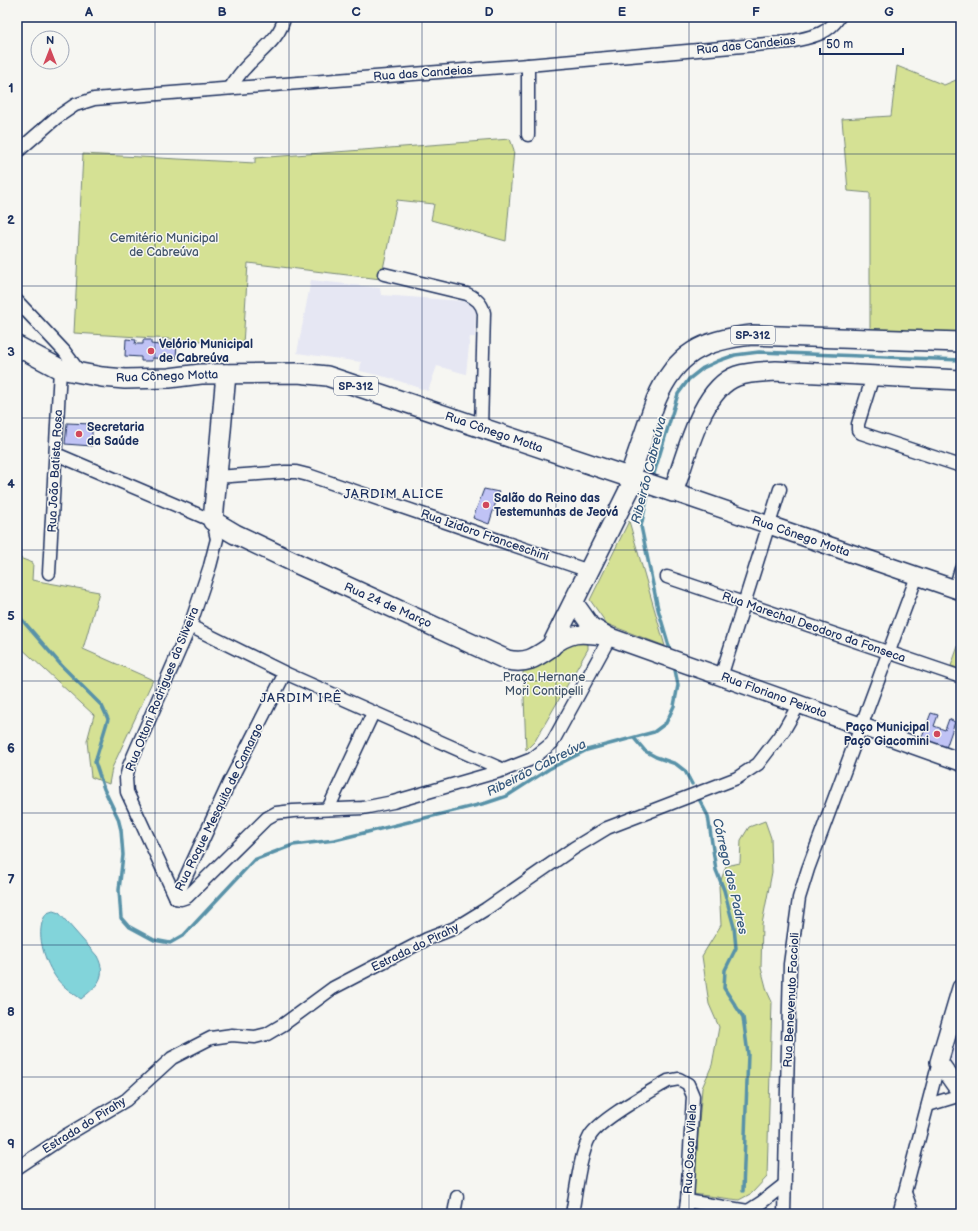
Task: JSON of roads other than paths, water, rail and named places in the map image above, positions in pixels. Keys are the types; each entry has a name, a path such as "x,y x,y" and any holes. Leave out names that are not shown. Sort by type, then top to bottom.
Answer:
{"main road":[{"name":"SP-312","path":"635,480 656,400 662,387 671,372 685,358 698,348 714,341 730,337 752,335 961,342"},
{"name":"Rua Cônego Motta","path":"17,346 60,369 80,374 125,379 169,378 201,374 298,373 327,376 667,490"},
{"path":"667,490 699,417 719,388 736,377 753,373 776,371 961,380"},
{"path":"213,521 226,374"},
{"name":"Rua 24 de Março","path":"213,521 235,534 300,565 507,660 524,662 551,647 567,629 574,602 635,480"}],"street":[{"path":"230,88 244,69 278,33 284,22 284,17"},
{"name":"Rua das Candeias","path":"17,152 56,118 75,104 94,99 528,65 789,42 821,34 834,25 839,17"},
{"path":"528,65 528,135"},
{"path":"384,274 467,294 474,297 482,307 484,313 481,428"},
{"path":"17,301 64,351 80,374"},
{"name":"Rua João Batista Rosa","path":"49,573 60,369"},
{"path":"873,376 858,424 858,430 861,433 961,466"},
{"name":"Rua 24 de Março","path":"56,454 213,521"},
{"name":"Rua Izidoro Franceschini","path":"217,477 285,472 296,472 308,475 589,571"},
{"path":"721,677 780,489"},
{"name":"Rua Cônego Motta","path":"667,490 958,590"},
{"name":"Rua Ottoni Rodrigues da Silveira","path":"176,898 127,792 126,778 129,766 190,626 210,566 217,539 213,521"},
{"path":"958,590 961,569"},
{"name":"Rua Benevenuto Faccioli","path":"784,1214 790,964 799,898 808,869 917,576"},
{"name":"Rua Marechal Deodoro da Fonseca","path":"667,577 961,677"},
{"path":"574,602 591,626 610,637"},
{"path":"190,626 284,673 504,770"},
{"path":"567,629 583,634 610,637"},
{"path":"176,898 181,899 187,897 267,818 276,813 363,808 393,802 504,770 532,759 552,743 610,637"},
{"name":"Rua Floriano Peixoto","path":"610,637 961,762"},
{"name":"Rua Roque Mesquita de Camargo","path":"176,898 229,783 284,673"},
{"name":"Estrada do Pirahy","path":"17,1168 65,1136 126,1100 172,1058 211,1038 232,1035 256,1037 268,1034 333,988 427,939 455,928 486,909 574,848 607,828 737,778 758,764 784,730 799,704"},
{"path":"328,809 373,713"},
{"path":"899,1214 939,1062 961,988"},
{"path":"928,1105 961,1094 939,1062"},
{"name":"Rua Oscar Vilela","path":"572,1214 584,1152 591,1135 604,1122 668,1081 679,1079 688,1084 693,1096 685,1214"},
{"path":"687,1201 750,1212 785,1184"},
{"path":"905,1193 913,1214"},
{"path":"454,1214 457,1197"}],"water":[{"path":"53,911 59,913 97,956 100,963 101,975 99,980 92,990 81,999 59,982 45,956 42,946 41,928 47,913"}],"waterway":[{"name":"Ribeirão Cabreúva","path":"652,480 678,394 689,379 703,368 718,361 735,355 759,352 961,360"},
{"name":"Ribeirão Cabreúva","path":"649,490 641,526 658,609 671,653"},
{"name":"Ribeirão Cabreúva","path":"17,614 62,666 102,706 108,719 95,762 104,789 118,818 121,830 123,855 119,890 121,918 128,926 154,940 170,943 184,935 254,860 293,845 335,840 486,803 507,796 549,769 587,750 654,732 666,723 674,706 678,685 674,665"},
{"name":"Córrego dos Padres","path":"634,738 645,751 656,757 676,764 685,771 692,784"},
{"name":"Córrego dos Padres","path":"699,799 708,816 716,870 724,890 734,927 736,948 725,970 724,988 743,1017 748,1054 743,1191"}],"place":[{"name":"Velório Municipal de Cabreúva","path":"151,351"},
{"name":"Secretaria da Saúde","path":"79,434"},
{"name":"Salão do Reino das Testemunhas de Jeová","path":"486,505"},
{"name":"Paço Municipal Paço Giacomini","path":"937,734"}],"district":[{"name":"JARDIM ALICE","path":"394,493"},
{"name":"JARDIM IPÊ","path":"301,697"}],"park label":[{"name":"Cemitério Municipal de Cabreúva","path":"164,245"},
{"name":"Praça Hernane Mori Contipelli","path":"544,684"}]}
